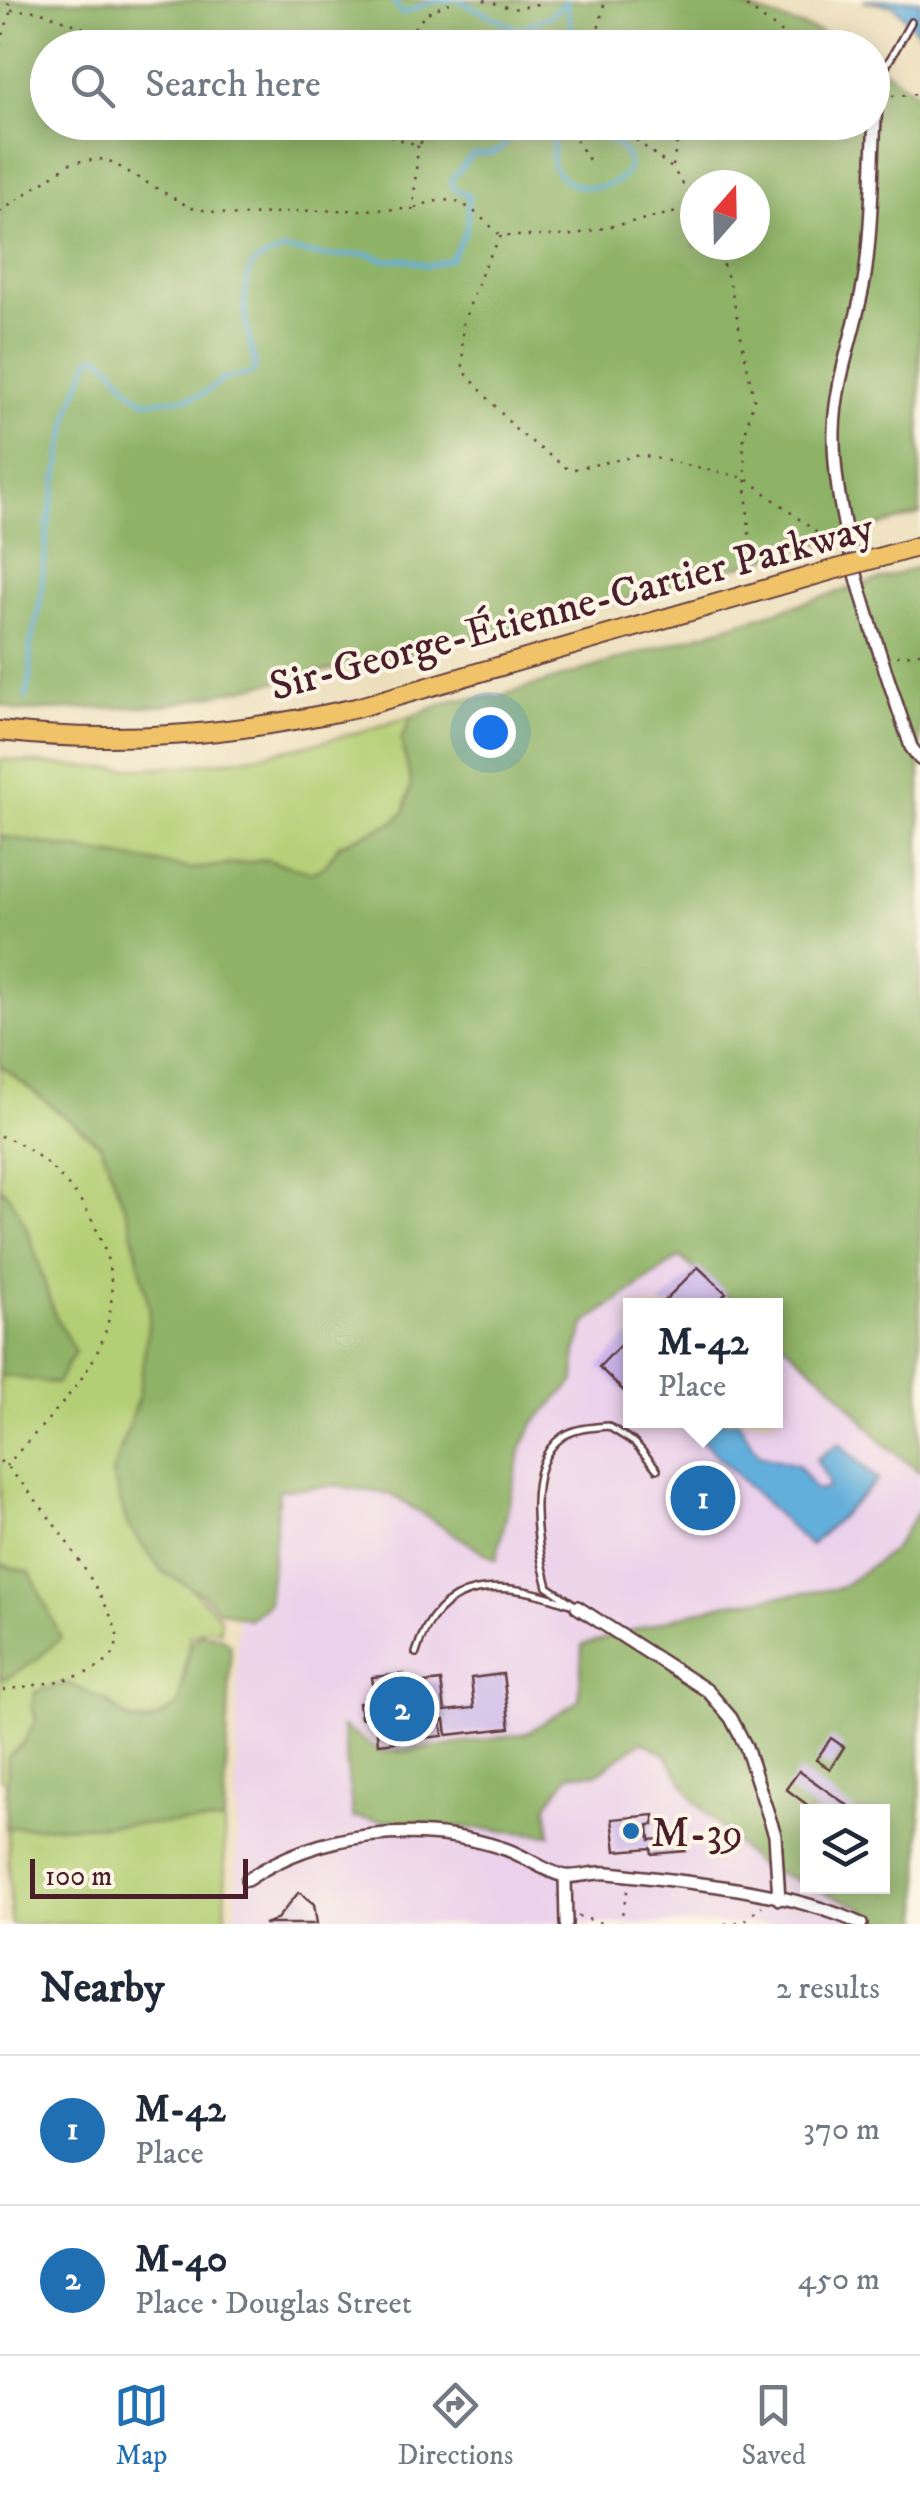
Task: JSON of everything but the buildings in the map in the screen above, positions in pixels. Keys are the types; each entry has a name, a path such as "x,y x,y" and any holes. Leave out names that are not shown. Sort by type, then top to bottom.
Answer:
{"main road":[{"name":"Sir-George-Étienne-Cartier Parkway","path":"0,731 102,740 288,724 356,708 920,546"}],"street":[{"path":"873,140 870,237 864,284 838,393 834,432 839,492 850,542 911,747 920,759"},
{"path":"577,1607 708,1691 731,1718 746,1747 775,1835 779,1899"},
{"path":"247,1880 289,1854 317,1844 386,1835 477,1841 528,1858 565,1876 594,1872 715,1884 862,1924"},
{"path":"565,1876 571,1920"}],"lane":[{"path":"890,59 911,22"},
{"path":"577,1607 548,1587 540,1558 535,1498 545,1458 563,1436 608,1426 635,1442 657,1470"},
{"path":"416,1653 424,1626 457,1594 528,1589 577,1607"}],"path":[{"path":"0,45 8,28 8,0"},
{"path":"412,30 427,13 456,0"},
{"path":"484,0 514,8 537,4 538,0"},
{"path":"598,30 605,0"},
{"path":"738,0 779,30"},
{"path":"11,10 39,10 91,30"},
{"path":"892,96 920,94"},
{"path":"402,140 418,145"},
{"path":"413,209 418,145 424,140"},
{"path":"576,140 588,160"},
{"path":"636,140 672,168 680,179"},
{"path":"672,168 677,140"},
{"path":"0,212 72,162 106,159 191,208 238,216 413,209 436,199 468,204 502,236 567,236 680,211"},
{"path":"502,236 485,264 462,326 462,370 517,431 570,470 641,455 746,478 816,532 850,542"},
{"path":"720,260 730,283 754,399 743,442 752,561"},
{"path":"883,658 920,654"},
{"path":"0,1136 53,1167 84,1205 103,1245 113,1282 109,1329 92,1366 6,1466"},
{"path":"0,1461 89,1578 108,1609 118,1639 112,1657 81,1676 0,1690"},
{"path":"620,1924 630,1875"},
{"path":"725,1924 745,1921 760,1910 765,1896"},
{"path":"571,1920 604,1924"}],"shaded area":[{"path":"241,970 920,1082 920,1924 236,1924"}],"green space":[{"path":"0,0 721,0 813,30 30,30 30,140 890,140 890,74 920,96 920,514 524,628 163,706 18,711 0,704"},
{"path":"920,567 920,1472 883,1443 829,1382 783,1343 783,1298 730,1298 680,1257 586,1323 576,1352 575,1381 535,1422 522,1447 496,1560 390,1494 337,1486 279,1490 268,1604 249,1619 218,1610 203,1594 163,1572 128,1526 112,1474 139,1395 150,1311 130,1221 101,1145 0,1065 0,836 193,869 267,860 311,872 324,867 339,845 395,821 405,811 411,782 401,740 412,716 454,700 500,696"},
{"path":"412,716 401,740 411,782 405,811 395,821 339,845 324,867 311,872 267,860 193,869 0,836 0,759 101,768 226,761 351,734"},
{"path":"0,1065 101,1145 130,1221 150,1311 139,1395 112,1474 128,1526 163,1572 186,1583 220,1617 220,1631 208,1628 190,1636 179,1705 158,1717 135,1720 108,1702 32,1706 36,1720 23,1744 7,1821 6,1782 0,1779"},
{"path":"0,1186 27,1229 53,1310 75,1352 56,1384 0,1375"},
{"path":"920,1509 920,1924 885,1924 866,1909 829,1894 890,1894 890,1804 800,1804 800,1882 755,1863 694,1800 666,1755 642,1741 598,1773 570,1774 547,1805 551,1835 353,1818 342,1727 382,1752 527,1733 579,1700 582,1645 723,1604 840,1588 892,1551"},
{"path":"0,1564 30,1572 61,1638 35,1661 5,1679 0,1678"},
{"path":"203,1633 221,1637 231,1645 224,1822 6,1828 8,1756 23,1744 36,1720 32,1706 35,1692 68,1683 108,1702 130,1721 149,1723 179,1705 191,1642"},
{"path":"224,1822 226,1924 11,1924 8,1828"}],"water":[{"path":"863,0 920,0 920,34 894,6"},
{"path":"703,1428 742,1428 759,1455 798,1465 820,1491 828,1488 828,1480 816,1459 839,1443 878,1480 810,1546 696,1435"}],"waterway":[{"path":"393,0 402,14 431,2 452,0"},
{"path":"458,0 518,29 550,16 565,3"},
{"path":"566,0 572,30"},
{"path":"26,698 48,524 72,405 90,359 98,355 105,359 131,391 144,400 196,396 227,378 251,374 256,367 245,300 254,263 284,250 326,256 369,254 388,261 405,259 428,266 451,259 466,230 469,196 453,188 451,180 472,155 500,150 508,140"},
{"path":"553,140 554,168 565,180 593,187 608,185 627,171 628,161 622,150 609,140"}],"place":[{"name":"M-42","path":"703,1498"},
{"name":"M-40","path":"402,1709"},
{"name":"M-39","path":"631,1831"}]}
